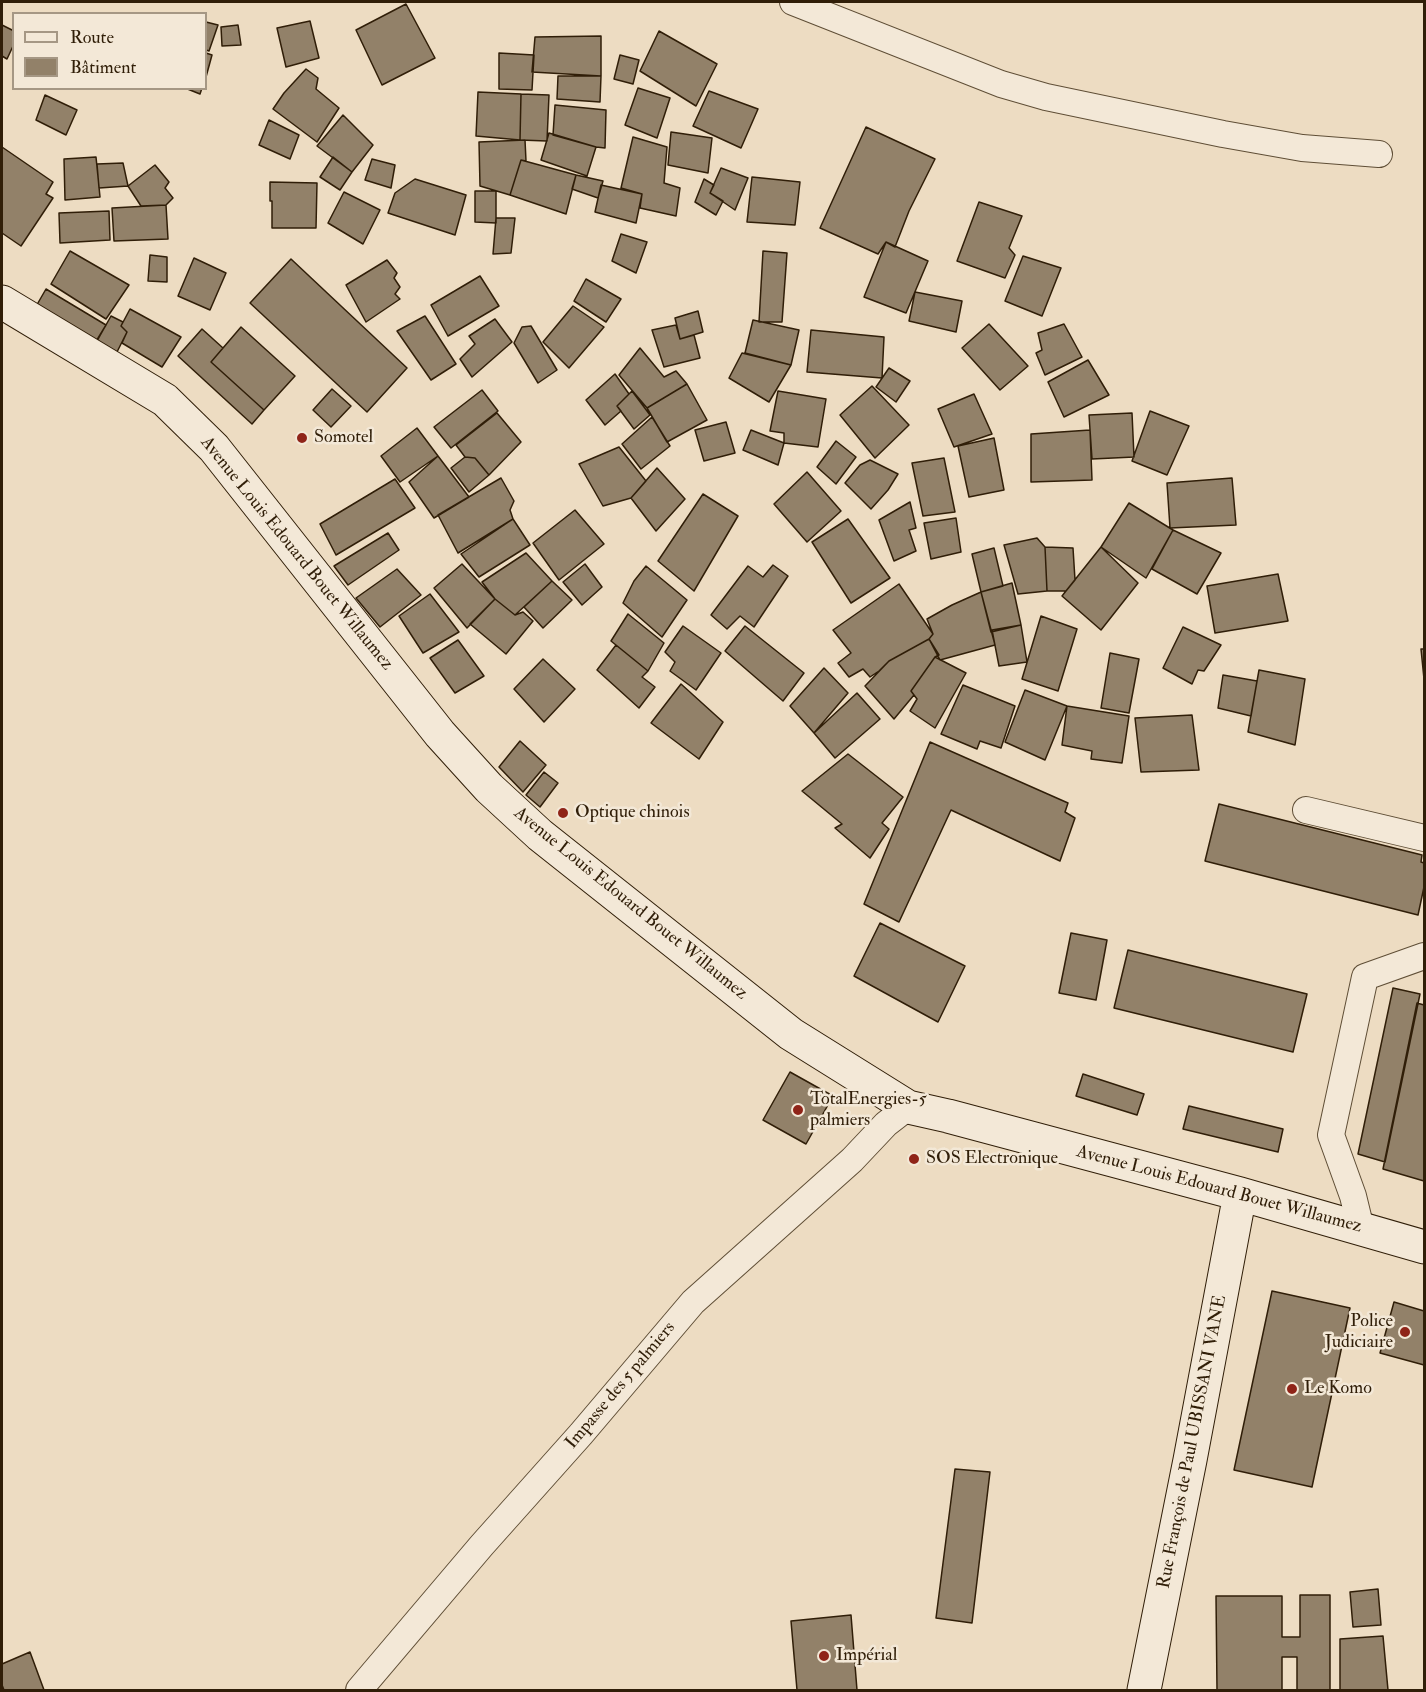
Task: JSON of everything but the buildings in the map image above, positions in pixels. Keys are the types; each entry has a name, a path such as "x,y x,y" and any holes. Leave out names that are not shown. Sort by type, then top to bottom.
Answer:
{"main road":[{"name":"Avenue Louis Edouard Bouet Willaumez","path":"2,302 165,400 214,448 441,734 489,788 540,835 791,1034 908,1107 1240,1194 1425,1246"},
{"name":"Rue François de Paul UBISSANI VANE","path":"1144,1690 1240,1194"}],"street":[{"path":"793,2 1001,84 1046,97 1302,148 1379,154"},
{"path":"1306,810 1425,838"},
{"path":"1361,1229 1353,1196 1331,1135 1365,977 1425,956"},
{"name":"Impasse des 5 palmiers","path":"359,1690 693,1302 852,1160 886,1124 908,1107"}],"place":[{"name":"Somotel","path":"302,438"},
{"name":"Optique chinois","path":"563,813"},
{"name":"TotalEnergies-5 palmiers","path":"798,1110"},
{"name":"SOS Electronique","path":"914,1159"},
{"name":"Police Judiciaire","path":"1405,1332"},
{"name":"Le Komo","path":"1292,1389"},
{"name":"Impérial","path":"824,1656"}]}
